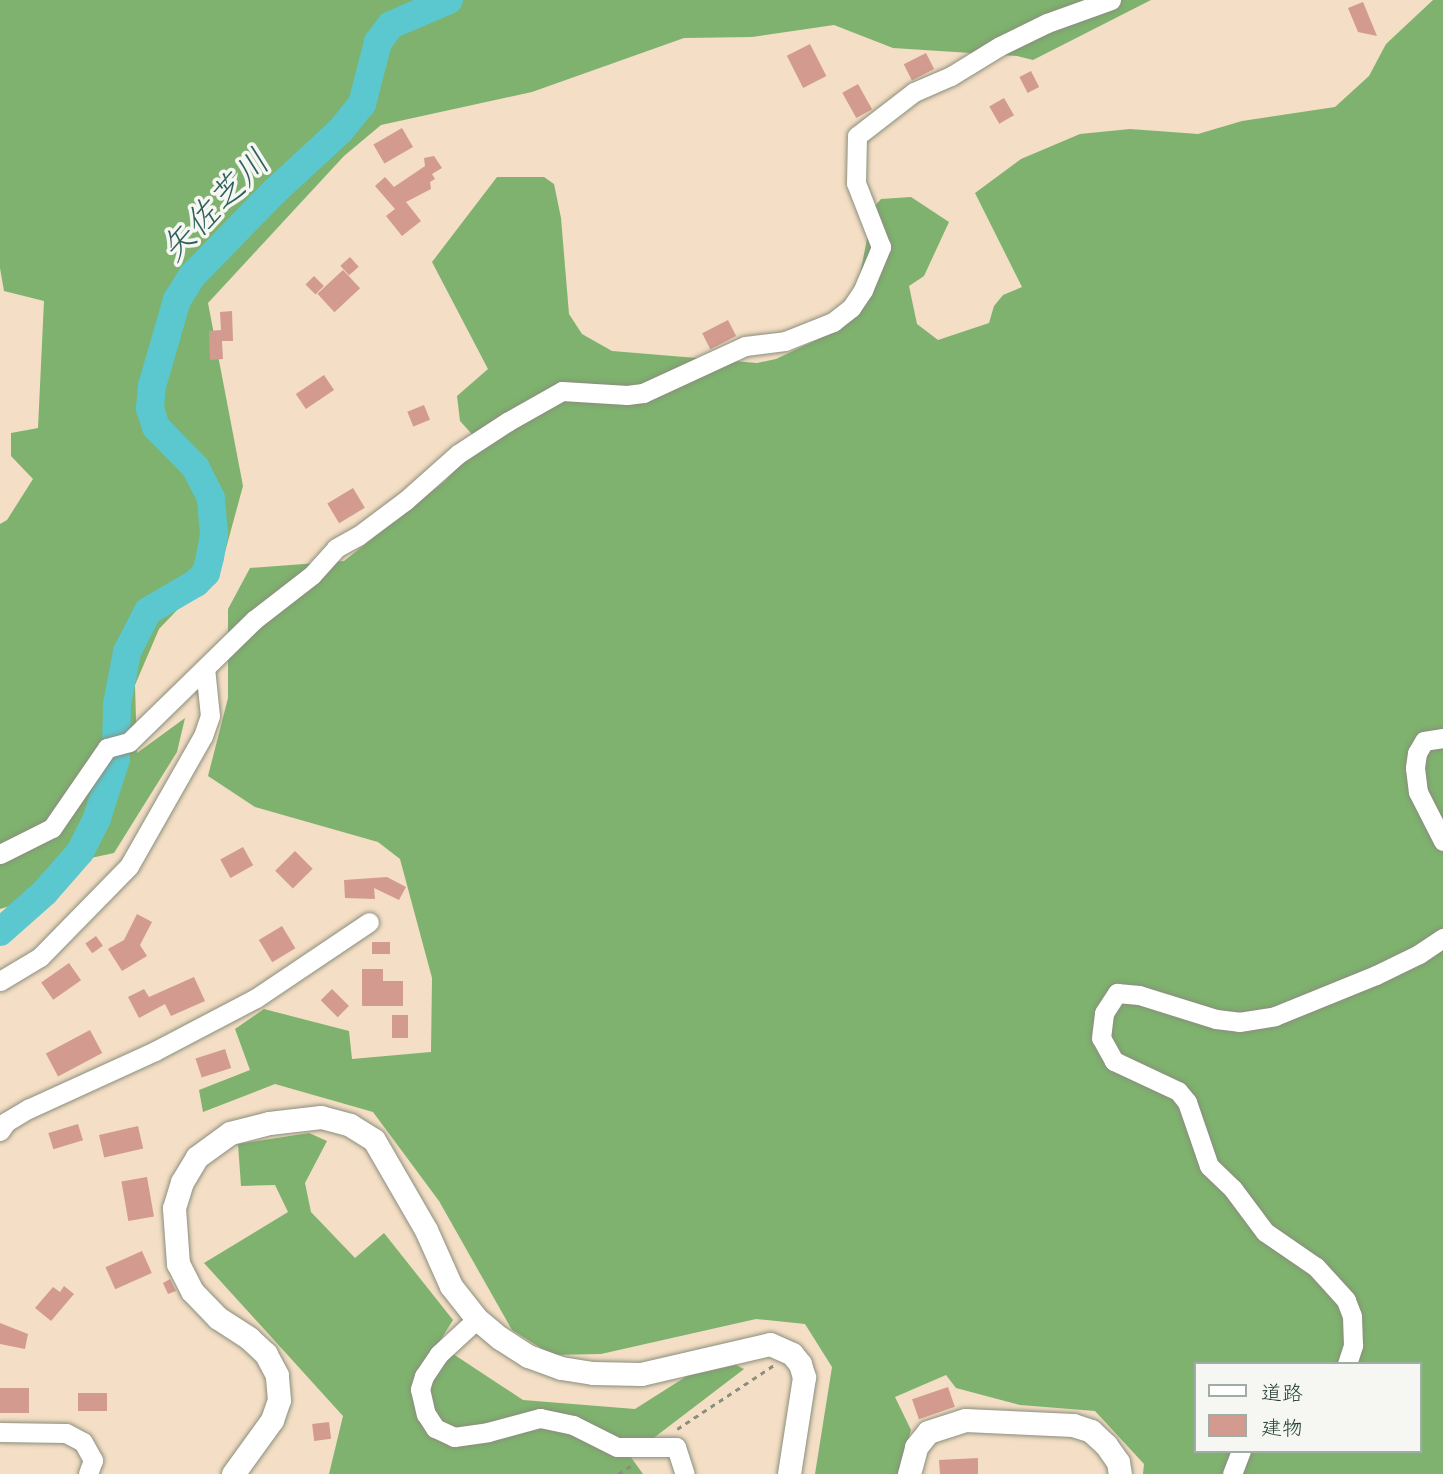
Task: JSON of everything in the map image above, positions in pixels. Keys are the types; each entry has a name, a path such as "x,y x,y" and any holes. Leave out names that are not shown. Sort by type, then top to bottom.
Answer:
{"street":[{"path":"0,854 52,828 107,748 129,742 254,620 312,575 336,548 358,536 405,501 458,454 562,391 627,395 643,393 745,346 785,341 833,322 851,307 863,290 881,247 856,183 857,136 914,92 951,76 1000,46 1047,23 1111,0"},
{"path":"0,981 40,957 129,866 207,726 210,698 205,668"},
{"path":"1443,738 1424,741 1417,753 1415,768 1418,792 1443,841"},
{"path":"0,1131 6,1122 28,1109 144,1056 256,998 369,922"},
{"path":"1348,1362 1353,1345 1352,1316 1346,1300 1316,1267 1265,1232 1233,1189 1209,1166 1187,1102 1178,1091 1114,1061 1101,1038 1104,1013 1117,993 1139,995 1216,1018 1239,1022 1275,1016 1376,975 1419,954 1443,938"},
{"path":"233,1474 272,1420 279,1400 278,1375 266,1354 249,1338 218,1318 192,1291 178,1264 173,1235 174,1208 182,1182 197,1157 230,1133 269,1123 321,1118 350,1125 374,1140 426,1230 451,1286 477,1319 528,1356 561,1368 593,1373 641,1374 770,1344 792,1354 800,1364 804,1377 789,1474"},
{"path":"477,1319 439,1354 424,1376 420,1389 426,1414 435,1428 454,1437 488,1432 540,1418 573,1424 617,1447 676,1447 685,1474"},
{"path":"909,1474 916,1447 928,1432 965,1420 1050,1421 1091,1431 1106,1445 1118,1462 1121,1474"},
{"path":"0,1432 66,1433 83,1442 93,1460 88,1474"},
{"path":"1232,1474 1240,1453"}],"path":[{"path":"649,1447 792,1354"}],"green space":[{"path":"0,0 1151,0 1033,60 1017,56 893,48 834,25 752,37 684,38 532,92 381,125 344,156 208,303 243,486 222,563 159,629 135,685 137,753 185,718 177,752 114,853 63,864 20,903 0,909 0,524 7,520 33,479 11,456 11,433 38,428 44,301 4,291 0,268"},
{"path":"1433,0 1443,0 1443,1474 1143,1474 1144,1464 1095,1411 1020,1405 956,1388 946,1375 895,1397 911,1430 899,1474 815,1474 832,1367 805,1324 756,1319 601,1354 552,1355 512,1330 439,1201 373,1112 275,1084 203,1112 199,1090 250,1070 235,1029 264,1009 349,1031 352,1059 431,1052 432,978 400,859 378,842 255,807 208,776 228,698 228,609 250,568 344,561 445,481 480,443 460,421 457,396 488,369 432,262 497,177 544,177 554,184 561,218 569,314 582,334 612,351 757,363 776,359 829,334 853,311 873,208 881,199 911,197 949,222 924,276 909,286 917,324 938,340 989,323 994,306 1003,295 1022,287 975,193 1021,159 1080,134 1130,129 1198,134 1242,121 1335,107 1369,76 1386,44"},
{"path":"309,1133 327,1141 305,1183 311,1212 355,1258 384,1233 453,1320 438,1344 523,1400 635,1409 687,1376 736,1365 744,1369 630,1456 643,1474 329,1474 343,1416 204,1263 288,1212 275,1185 241,1186 238,1144"}],"building":[{"path":"1363,2 1377,36 1358,32 1348,8"},
{"path":"810,44 826,76 803,88 787,56"},
{"path":"926,53 934,69 912,80 904,64"},
{"path":"1031,71 1039,87 1028,93 1019,77"},
{"path":"858,84 872,109 856,118 842,93"},
{"path":"1004,98 1014,115 999,124 989,106"},
{"path":"402,128 413,147 384,164 373,144"},
{"path":"434,156 442,168 432,174 435,179 430,182 431,189 406,202 421,221 402,236 386,216 395,209 375,186 385,177 394,187 425,166 424,158"},
{"path":"350,257 359,267 349,275 340,266"},
{"path":"343,270 360,288 334,312 317,294"},
{"path":"314,276 324,286 315,294 306,284"},
{"path":"232,311 233,341 222,341 223,359 210,360 209,331 221,330 220,312"},
{"path":"728,320 736,336 710,349 702,333"},
{"path":"324,375 334,390 306,409 296,394"},
{"path":"424,405 430,420 413,427 407,412"},
{"path":"353,488 365,508 339,523 327,503"},
{"path":"243,847 253,865 230,878 220,860"},
{"path":"295,851 313,869 293,888 275,871"},
{"path":"387,877 406,887 399,900 374,888 375,899 345,898 344,880"},
{"path":"137,914 152,922 140,945 147,956 122,971 108,949 124,940"},
{"path":"282,926 295,948 272,962 259,940"},
{"path":"96,936 103,946 92,953 85,943"},
{"path":"372,942 390,942 390,954 372,954"},
{"path":"69,963 81,980 53,1000 41,983"},
{"path":"362,969 383,969 383,981 403,981 403,1006 362,1006"},
{"path":"194,977 205,1001 171,1016 165,1004 139,1018 128,997 144,989 149,997"},
{"path":"332,989 349,1006 338,1017 321,1000"},
{"path":"392,1015 408,1015 408,1038 392,1038"},
{"path":"90,1030 102,1053 58,1076 46,1053"},
{"path":"225,1049 231,1068 202,1078 196,1059"},
{"path":"78,1124 83,1140 53,1149 48,1133"},
{"path":"138,1126 143,1148 104,1157 99,1135"},
{"path":"147,1177 154,1216 128,1221 121,1182"},
{"path":"142,1251 152,1273 115,1289 105,1267"},
{"path":"170,1279 176,1291 168,1294 163,1283"},
{"path":"64,1286 74,1294 51,1321 35,1308 53,1287 60,1292"},
{"path":"0,1323 28,1334 25,1349 0,1344"},
{"path":"948,1387 955,1407 919,1419 912,1399"},
{"path":"0,1388 29,1388 29,1413 0,1413"},
{"path":"78,1393 107,1393 107,1411 78,1411"},
{"path":"329,1422 331,1439 314,1441 312,1424"},
{"path":"978,1458 978,1474 940,1474 939,1460"}],"waterway":[{"name":"矢佐芝川","path":"0,932 45,892 80,852 97,818 116,759 117,704 127,652 148,611 196,583 206,573 214,534 211,498 196,468 156,427 150,408 152,386 177,300 192,276 275,191 340,131 362,104 378,42 391,25 449,0"}]}
